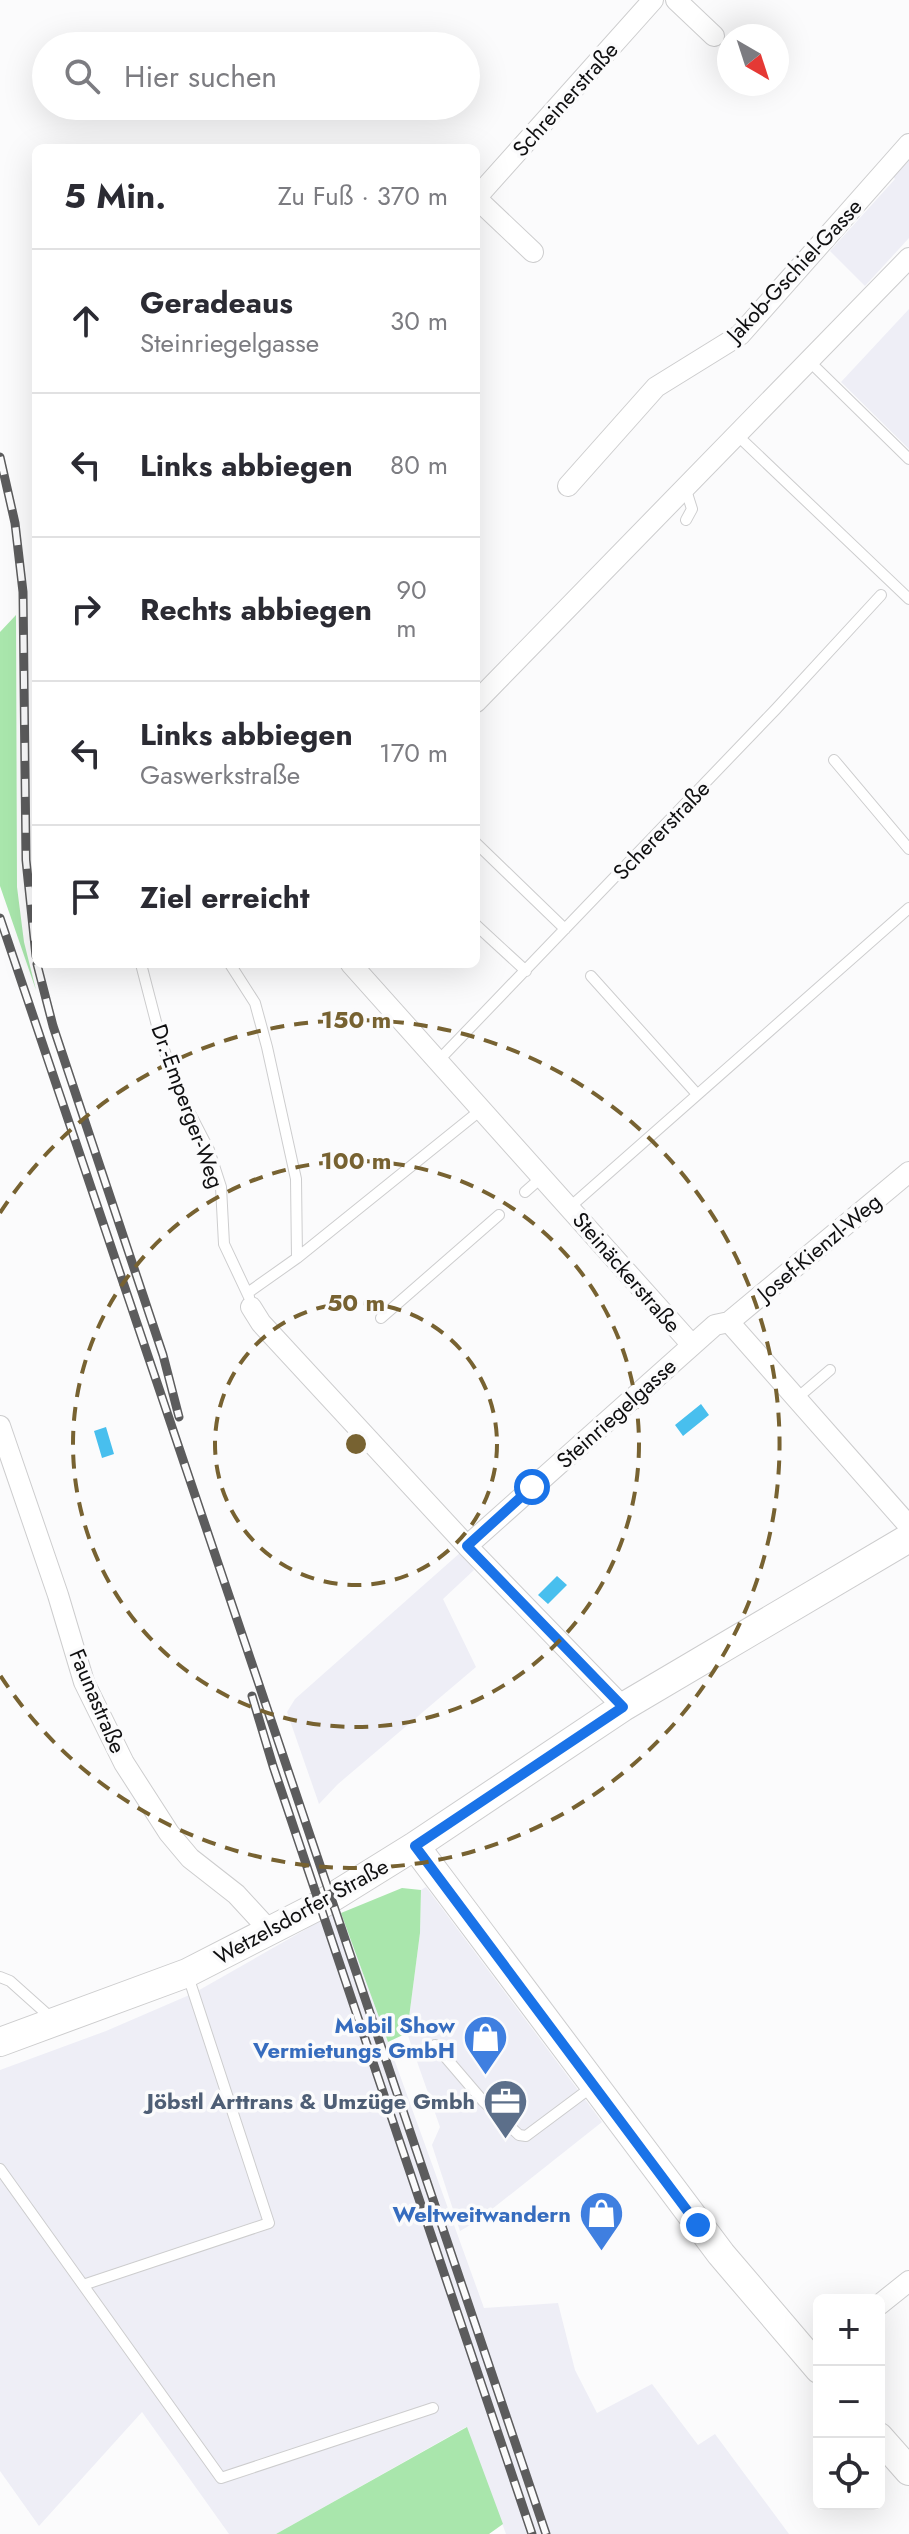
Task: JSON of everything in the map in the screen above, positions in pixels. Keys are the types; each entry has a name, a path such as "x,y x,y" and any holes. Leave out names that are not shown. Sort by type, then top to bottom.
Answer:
{"main road":[{"name":"Wetzelsdorfer Straße","path":"0,2042 187,1973 331,1898 415,1846 623,1707 909,1538"},
{"path":"415,1846 721,2254 813,2358"},
{"path":"880,2438 909,2471"}],"street":[{"name":"Schreinerstraße","path":"480,194 653,0"},
{"path":"676,0 714,36"},
{"name":"Jakob-Gschiel-Gasse","path":"568,486 656,387 740,335 909,144"},
{"name":"Schreinerstraße","path":"480,202 533,252"},
{"path":"480,698 909,258"},
{"name":"Steinäckerstraße","path":"355,968 692,1345 715,1325 729,1322"},
{"name":"Josef-Kienzl-Weg","path":"729,1322 909,1172"},
{"name":"Dr.-Emperger-Weg","path":"250,1300 261,1323 467,1546 623,1707"},
{"path":"729,1322 909,1526"},
{"name":"Steinriegelgasse","path":"467,1546 692,1345"},
{"name":"Faunastraße","path":"0,1426 58,1595 84,1682 124,1763 169,1833 190,1858 236,1894 270,1931"},
{"path":"885,2300 909,2281"}],"lane":[{"path":"809,361 909,459"},
{"path":"737,435 909,599"},
{"path":"685,487 692,509 686,520"},
{"name":"Schererstraße","path":"438,1061 776,709 881,595"},
{"path":"834,760 909,849"},
{"path":"480,847 565,929"},
{"path":"570,1207 909,908"},
{"path":"480,929 526,971"},
{"name":"Dr.-Emperger-Weg","path":"142,968 161,1041 179,1092 209,1150 221,1187 224,1244 250,1300"},
{"path":"233,968 255,1003 270,1060 296,1179 297,1258"},
{"path":"591,976 696,1093"},
{"path":"250,1300 297,1258 483,1109"},
{"path":"525,1192 543,1176"},
{"path":"381,1318 499,1215"},
{"path":"796,1399 830,1370"},
{"path":"83,2285 269,2223 187,1973"},
{"path":"0,1977 10,1981 48,2015 52,2023"},
{"path":"435,2045 483,2101 519,2135 526,2136 595,2085"},
{"path":"0,2169 221,2478 433,2408"}],"shaded area":[{"path":"909,152 909,238 865,286 830,251 895,179 890,173"},
{"path":"909,309 909,449 841,382"},
{"path":"461,1552 474,1570 443,1599 476,1667 338,1784 319,1804 287,1712 295,1699"},
{"path":"426,1887 602,2122 477,2221 460,2231 432,2145 440,2127 407,2033 420,1933 421,1890"},
{"path":"333,1890 484,2308 558,2303 575,2370 597,2413 652,2384 698,2445 715,2434 789,2534 506,2534 466,2427 276,2534 229,2534 142,2412 39,2526 0,2471 0,2070 106,2031 194,1993 308,1928 300,1905"}],"green space":[{"path":"16,615 17,887 24,942 36,990 0,886 0,632"},
{"path":"402,1888 421,1890 420,1933 407,2033 388,2042 341,1913"},
{"path":"467,2427 503,2524 489,2534 276,2534"}],"water":[{"path":"701,1404 709,1415 683,1436 675,1425"},
{"path":"106,1427 114,1454 102,1458 94,1431"},
{"path":"557,1576 567,1585 548,1604 538,1595"}],"railway":[{"path":"0,457 15,523 23,592 26,860 32,918"},
{"path":"0,918 546,2534"},
{"path":"38,968 53,1026 163,1355 179,1417"},
{"path":"252,1696 532,2534"}],"place":[{"name":"Mobil Show Vermietungs GmbH","path":"486,2077"},
{"name":"Jöbstl Arttrans & Umzüge Gmbh","path":"506,2140"},
{"name":"Weltweitwandern","path":"602,2253"}],"route":[{"path":"532,1487 467,1546 623,1707 415,1846 698,2225"}]}
